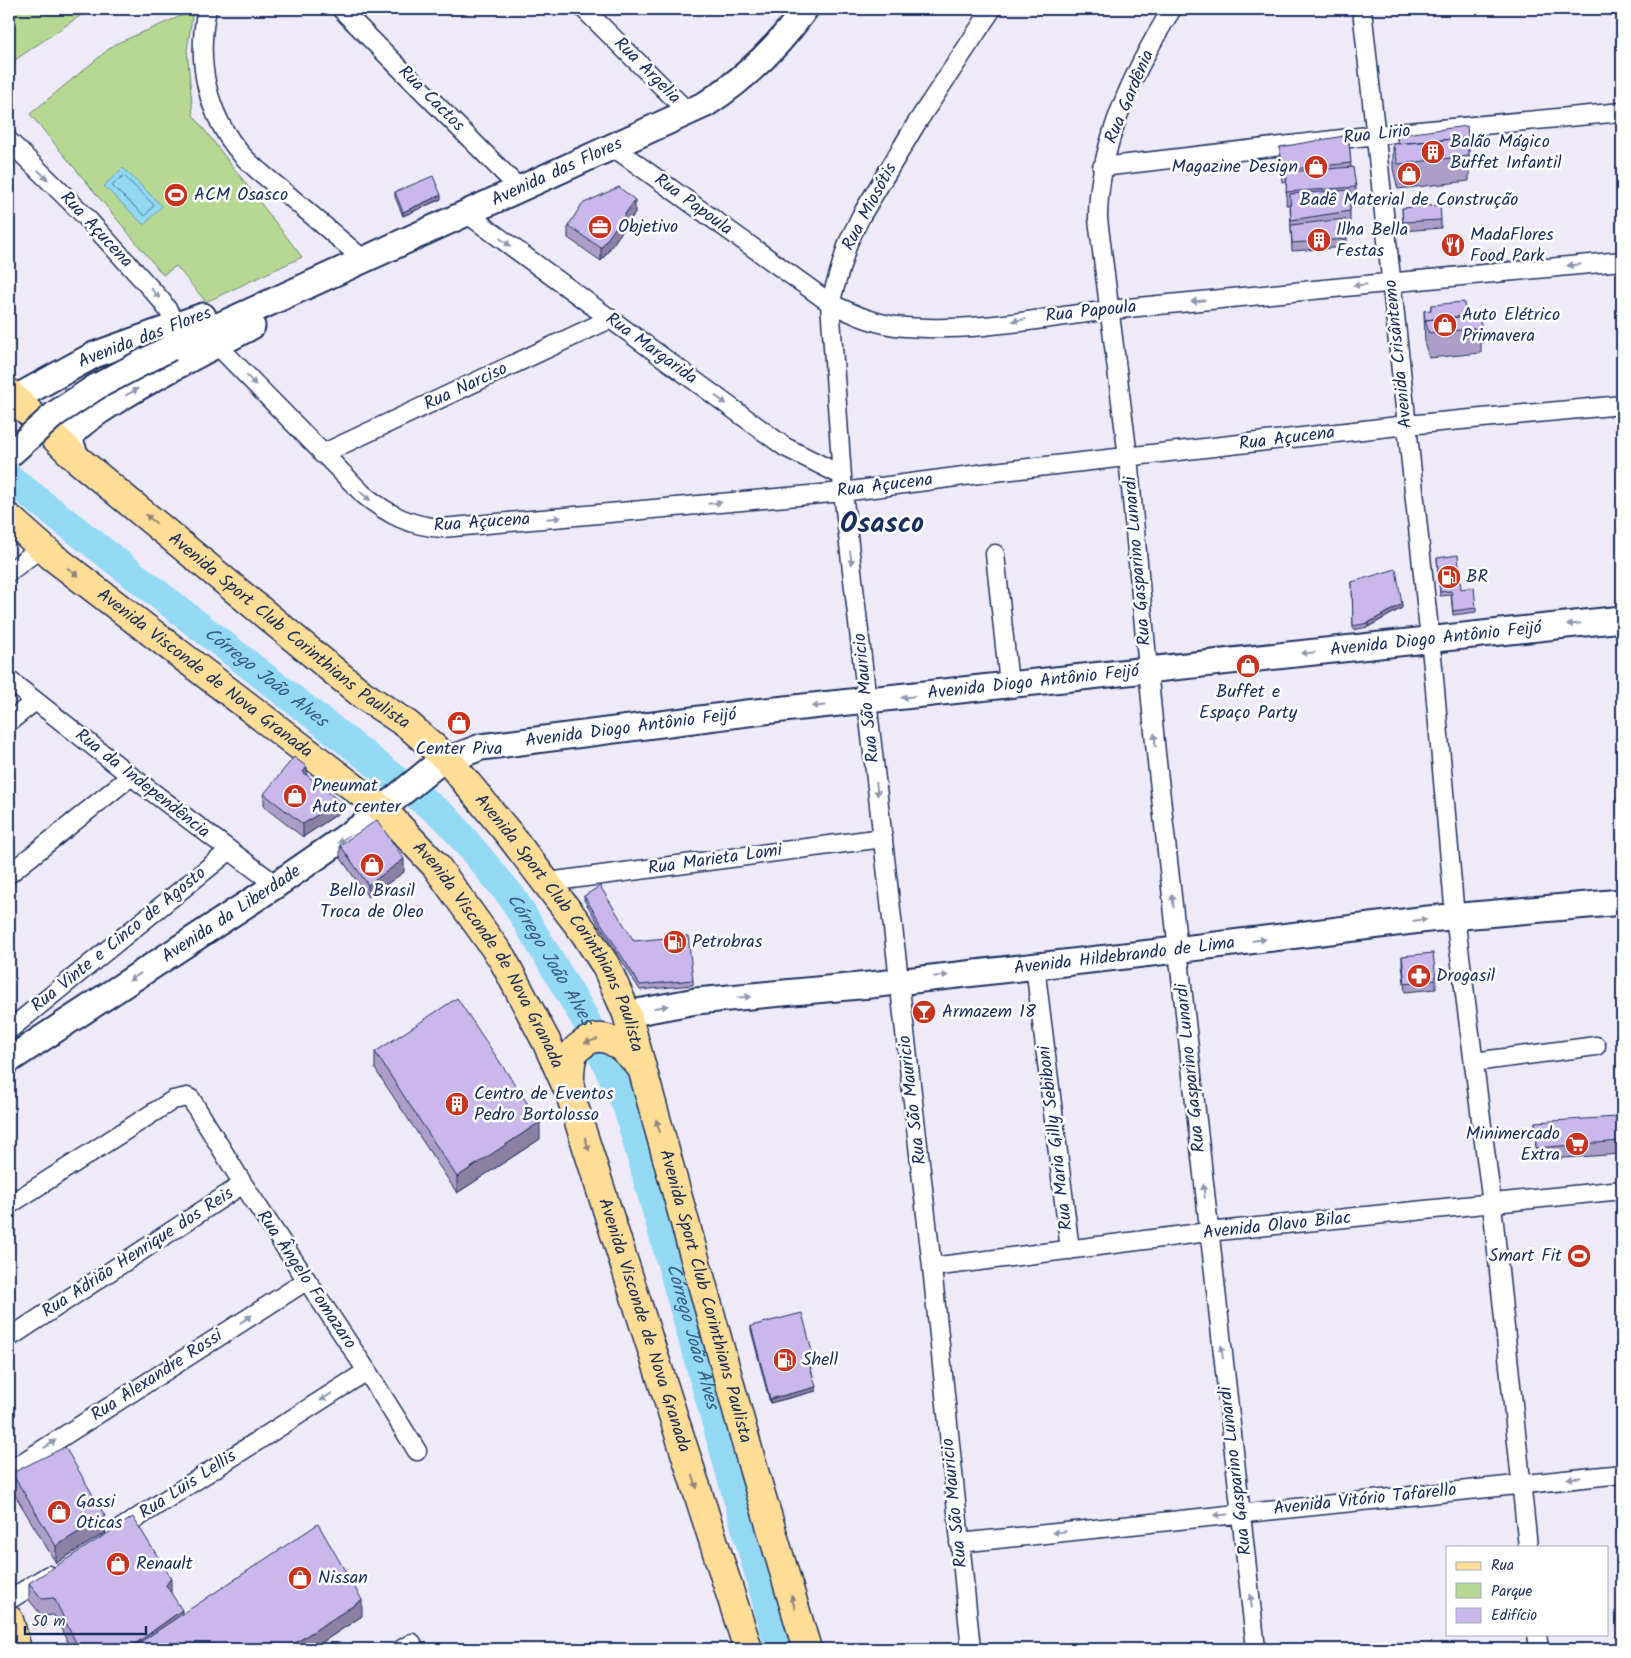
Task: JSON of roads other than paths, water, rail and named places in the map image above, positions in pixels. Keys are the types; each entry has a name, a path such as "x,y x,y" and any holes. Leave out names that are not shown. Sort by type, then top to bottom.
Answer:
{"main road":[{"name":"Avenida das Flores","path":"12,396 94,355 174,336 282,295 706,104 740,80 785,37 805,9"},
{"name":"Avenida das Flores","path":"77,459 69,439 73,432 99,410 265,319 282,295"},
{"path":"9,455 55,414 174,336"},
{"path":"94,355 67,376 58,386 55,396 58,406 69,417 85,415 99,410"},
{"name":"Avenida Sport Club Corinthians Paulista","path":"12,396 77,459 363,695 408,725 548,882 606,966 627,1014 636,1061 807,1649"},
{"name":"Avenida Visconde de Nova Granada","path":"9,518 42,547 392,801 502,958 570,1085 748,1649"},
{"name":"Avenida Diogo Antônio Feijó","path":"442,762 481,747 547,737 1009,684 1622,619"},
{"name":"Avenida da Liberdade","path":"9,1060 276,885 392,801 442,762"},
{"name":"Avenida Hildebrando de Lima","path":"627,1014 696,1001 1035,966 1455,917 1622,902"},
{"path":"570,1085 574,1051 587,1041 599,1038 613,1040 636,1061"},
{"path":"9,1620 17,1649"}],"street":[{"path":"206,9 202,30 202,59 210,101 223,128 242,156 363,259"},
{"name":"Rua Cactos","path":"341,9 520,189"},
{"name":"Rua Argelia","path":"584,9 688,112"},
{"name":"Rua Miosótis","path":"842,483 830,303 848,243 860,216 916,124 992,9"},
{"name":"Rua Gardênia","path":"1128,457 1098,219 1098,194 1102,167 1116,120 1136,76 1172,9"},
{"name":"Avenida Crisântemo","path":"1362,9 1430,639 1455,917 1492,1204 1528,1546"},
{"name":"Rua Lirio","path":"1102,167 1376,134 1622,112"},
{"name":"Rua Açucena","path":"9,141 83,214 161,300 174,336"},
{"name":"Rua Papoula","path":"613,147 830,303 865,320 906,327 975,326 1109,309 1622,261"},
{"name":"Rua Margarida","path":"466,213 785,447 842,483"},
{"name":"Rua Narciso","path":"322,454 610,319"},
{"name":"Rua Açucena","path":"217,346 364,495 387,514 403,521 426,527 489,524 842,483 1128,457 1407,425 1622,405"},
{"name":"Rua Gasparino Lunardi","path":"1128,457 1148,669 1208,1232 1242,1513 1256,1649"},
{"name":"Rua São Mauricio","path":"842,483 932,1268 971,1649"},
{"path":"9,572 42,547"},
{"path":"996,554 1009,684"},
{"name":"Rua da Independência","path":"9,680 131,776 276,885"},
{"path":"9,722 35,701"},
{"path":"9,874 131,776"},
{"name":"Rua Marieta Lomi","path":"548,882 883,838"},
{"name":"Rua Vinte e Cinco de Agosto","path":"9,1030 229,851"},
{"name":"Rua Maria Gilly Sebiboni","path":"1035,966 1070,1250"},
{"path":"1474,1062 1596,1046"},
{"name":"Rua Ângelo Fomazaro","path":"9,1205 173,1100 187,1097 199,1108 243,1184 367,1370 417,1451"},
{"name":"Rua Adrião Henrique dos Reis","path":"9,1338 243,1184"},
{"name":"Avenida Olavo Bilac","path":"932,1268 1208,1232 1622,1190"},
{"name":"Rua Alexandre Rossi","path":"9,1470 306,1281"},
{"name":"Rua Luis Lellis","path":"100,1542 367,1370"},
{"name":"Avenida Vitório Tafarello","path":"959,1543 1521,1483 1622,1474"},
{"path":"9,1600 67,1563"},
{"path":"1538,1636 1539,1649"}],"water":[{"path":"123,168 162,206 144,225 104,186"}],"waterway":[{"name":"Córrego João Alves","path":"9,478 447,819 512,897 584,1017 627,1106 780,1649"}],"place":[{"name":"Balão Mágico Buffet Infantil","path":"1433,152"},
{"name":"Magazine Design","path":"1316,167"},
{"name":"Badê Material de Construção","path":"1409,174"},
{"name":"ACM Osasco","path":"176,195"},
{"name":"Objetivo","path":"600,227"},
{"name":"Ilha Bella Festas","path":"1319,240"},
{"name":"MadaFlores Food Park","path":"1453,245"},
{"name":"Auto Elétrico Primavera","path":"1445,325"},
{"name":"BR","path":"1449,577"},
{"name":"Buffet e Espaço Party","path":"1248,666"},
{"name":"Center Piva","path":"459,723"},
{"name":"Pneumat Auto center","path":"295,796"},
{"name":"Bello Brasil Troca de Oleo","path":"372,865"},
{"name":"Petrobras","path":"675,942"},
{"name":"Drogasil","path":"1419,976"},
{"name":"Armazem 18","path":"924,1012"},
{"name":"Centro de Eventos Pedro Bortolosso","path":"457,1104"},
{"name":"Minimercado Extra","path":"1577,1144"},
{"name":"Smart Fit","path":"1579,1256"},
{"name":"Shell","path":"785,1360"},
{"name":"Gassi Oticas","path":"59,1512"},
{"name":"Renault","path":"118,1564"},
{"name":"Nissan","path":"300,1578"}],"district":[{"name":"Osasco","path":"882,524"}]}
